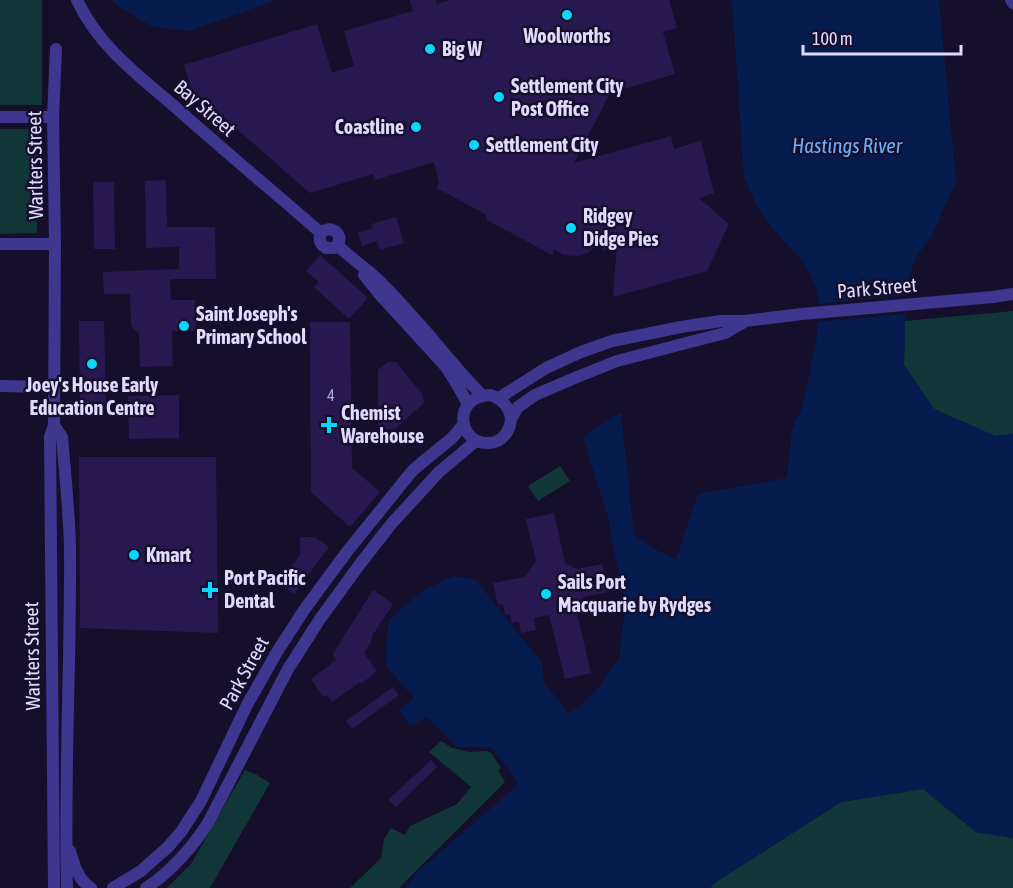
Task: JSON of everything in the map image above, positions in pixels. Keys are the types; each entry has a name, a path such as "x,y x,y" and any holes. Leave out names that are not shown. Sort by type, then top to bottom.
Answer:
{"street":[{"name":"Bay Street","path":"77,0 94,28 123,63 321,233 320,243 326,248 341,249 374,276 416,320 465,379 483,396"},
{"name":"Warlters Street","path":"54,888 50,437 54,425 53,117 56,49"},
{"path":"0,117 53,117"},
{"path":"0,244 55,244"},
{"name":"Bay Street","path":"341,249 446,367 468,404"},
{"name":"Park Street","path":"499,398 546,368 581,352 612,341 681,327 721,321 745,321 1013,294"},
{"name":"Park Street","path":"511,419 518,407 535,395 566,382 617,362 725,333 745,321"},
{"path":"0,386 54,387"},
{"path":"491,395 499,398 505,403 511,419 506,434 493,442 476,441 469,435 464,424 464,412 468,404 474,398 483,396 491,395"},
{"name":"Park Street","path":"113,888 141,871 168,848 181,832 201,801 247,705 304,610 346,553 413,470 452,438 464,424"},
{"name":"Warlters Street","path":"54,425 62,437 70,543 65,826 67,888"},
{"name":"Park Street","path":"146,888 177,864 198,839 295,657 360,564 417,495 446,465 476,441"},
{"name":"Warlters Street","path":"65,826 74,865 84,884 91,888"}],"green space":[{"path":"0,0 42,0 42,105 0,105"},
{"path":"0,129 35,129 38,179 37,233 0,234"},
{"path":"1013,311 1013,434 995,436 934,409 904,365 905,321"},
{"path":"560,466 570,481 538,501 528,486"},
{"path":"441,741 452,748 469,752 491,753 501,768 498,770 505,782 399,888 350,888 381,858 384,839 391,828 405,835 410,826 457,804 471,787 429,752"},
{"path":"245,770 270,783 210,888 167,888 191,864"},
{"path":"923,789 976,832 1013,838 1013,888 710,888 841,802"}],"water":[{"path":"113,0 277,0 188,31 151,26 114,3"},
{"name":"Hastings River","path":"732,0 939,0 956,181 933,233 915,259 906,289 904,365 934,409 995,436 1013,434 1013,838 976,832 923,789 841,802 710,888 405,888 416,873 519,784 491,747 457,747 427,717 410,726 399,710 414,698 386,666 389,620 422,591 454,576 476,580 542,663 544,683 570,714 596,691 619,658 625,607 608,517 583,437 621,412 634,535 660,552 676,559 698,494 787,478 792,429 802,408 817,337 818,292 804,262 778,235 757,206 744,177"}],"pier":[{"path":"909,295 908,314 815,322 815,304"}],"building":[{"name":"Settlement City","path":"410,0 436,0 437,4 451,0 669,0 677,28 663,32 675,74 610,93 574,163 671,136 674,149 701,141 714,193 699,198 729,224 707,271 613,297 617,246 603,251 600,243 588,253 577,256 564,255 554,249 552,255 487,220 485,214 437,188 439,183 434,162 375,180 373,174 310,193 191,89 184,65 317,24 332,73 354,66 344,31 413,11"},
{"path":"166,180 167,227 215,227 216,279 170,279 171,300 195,300 196,331 172,331 173,366 140,367 139,333 131,326 130,294 104,294 103,272 179,269 179,247 146,248 145,181"},
{"path":"93,182 114,182 115,249 94,249"},
{"path":"396,217 404,243 380,250 377,241 362,246 358,233 373,228 372,224"},
{"path":"320,255 368,298 349,319 314,287 319,282 306,271"},
{"name":"Joey's House Early Education Centre","path":"79,321 104,321 106,406 80,407"},
{"path":"310,322 350,322 352,468 380,492 350,527 311,492"},
{"path":"388,362 396,362 422,394 424,403 395,429 380,430 378,427 378,370"},
{"path":"179,395 179,438 129,439 128,396"},
{"path":"79,457 216,457 218,633 80,628"},
{"name":"Sails Port Macquarie by Rydges","path":"554,513 565,563 577,569 602,564 609,592 583,597 576,609 591,673 565,679 549,615 534,618 536,630 521,633 519,621 511,623 510,614 505,615 503,604 498,605 493,583 525,577 536,561 526,519"},
{"path":"300,537 315,537 329,547 294,594 279,583 300,555"},
{"path":"373,590 393,604 364,653 377,671 332,702 327,695 323,697 311,679 336,660 333,654"},
{"path":"393,687 399,695 352,729 346,721"},
{"path":"431,760 437,767 396,807 388,800"}],"place":[{"name":"Woolworths","path":"567,15"},
{"name":"Big W","path":"430,49"},
{"name":"Settlement City Post Office","path":"499,97"},
{"name":"Coastline","path":"416,127"},
{"name":"Settlement City","path":"474,145"},
{"name":"Ridgey Didge Pies","path":"571,228"},
{"name":"Saint Joseph's Primary School","path":"184,326"},
{"name":"Joey's House Early Education Centre","path":"92,364"},
{"name":"Chemist Warehouse","path":"329,425"},
{"name":"Kmart","path":"134,555"},
{"name":"Port Pacific Dental","path":"210,590"},
{"name":"Sails Port Macquarie by Rydges","path":"546,594"}]}
